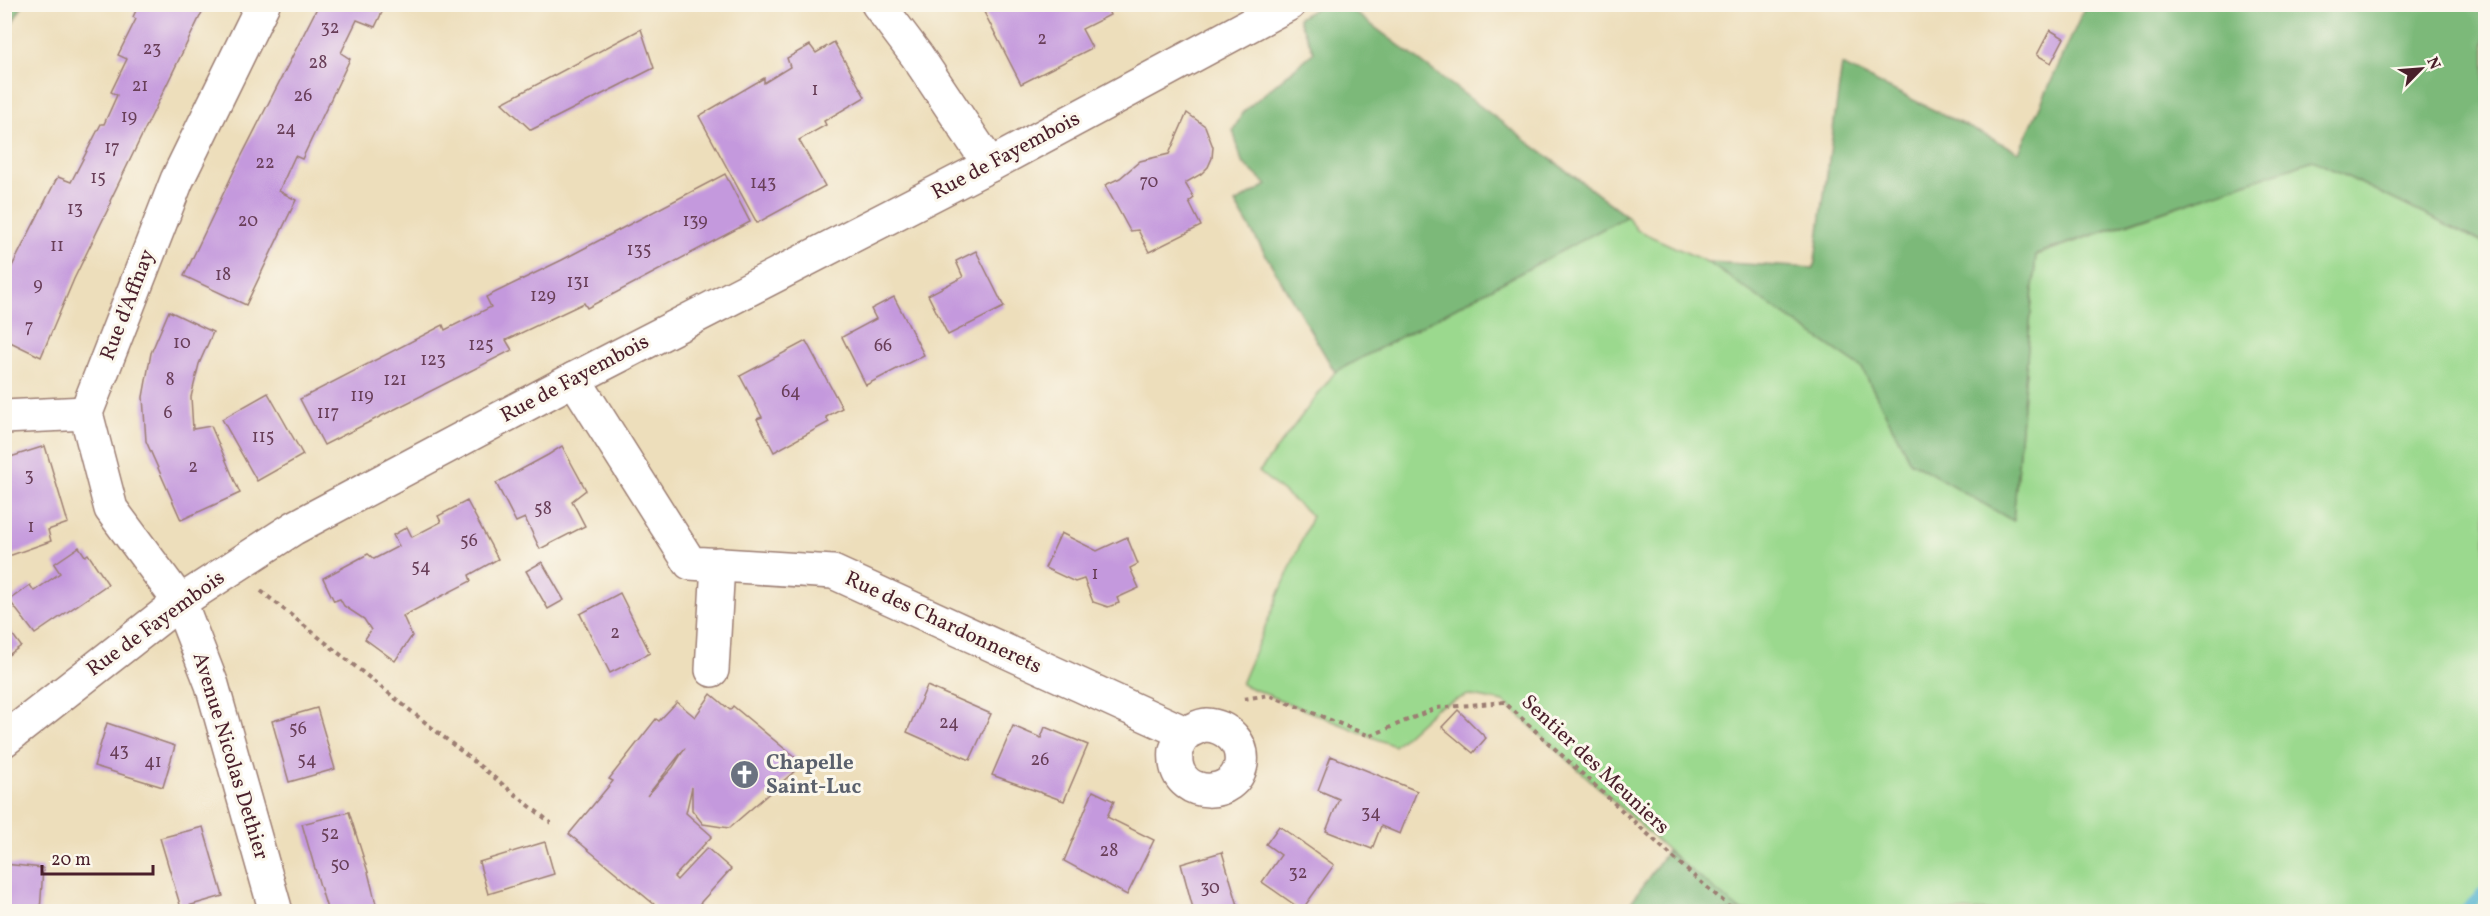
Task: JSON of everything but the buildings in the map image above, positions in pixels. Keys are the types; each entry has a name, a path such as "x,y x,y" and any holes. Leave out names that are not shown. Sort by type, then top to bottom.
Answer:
{"street":[{"name":"Rue d'Affnay","path":"86,413 177,180 263,4"},
{"path":"878,4 917,56 990,165"},
{"name":"Rue de Fayembois","path":"4,740 180,602 294,528 574,379 990,165 1289,4"},
{"name":"Rue des Chardonnerets","path":"574,379 690,563 833,572 1185,734"},
{"path":"4,417 86,413 111,509 180,602"},
{"path":"712,670 718,564"},
{"name":"Avenue Nicolas Dethier","path":"180,602 213,685 276,912"}],"path":[{"path":"233,568 550,823"},
{"name":"Sentier des Meuniers","path":"1238,700 1269,695 1370,736 1436,708 1504,702 1688,871 1736,912"}],"green space":[{"path":"1324,4 1345,5 1627,216 1335,372 1235,203 1267,185 1242,162 1233,130 1244,111 1314,52 1298,18"},
{"path":"4,5 23,5 5,35"},
{"path":"2086,5 2485,5 2485,244 2313,160 2036,254 2013,521 1910,461 1862,368 1707,262 1814,268 1842,65 2019,152"},
{"path":"2313,160 2485,244 2486,908 2483,911 1735,911 1504,702 1468,695 1436,708 1394,746 1241,684 1312,516 1259,472 1335,372 1627,216 1637,230 1707,262 1862,368 1910,461 2013,520 2036,255"},
{"path":"1667,851 1741,911 1625,911"}],"waterway":[{"path":"2463,912 2486,889"}],"place":[{"name":"Chapelle Saint-Luc","path":"745,775"}]}
